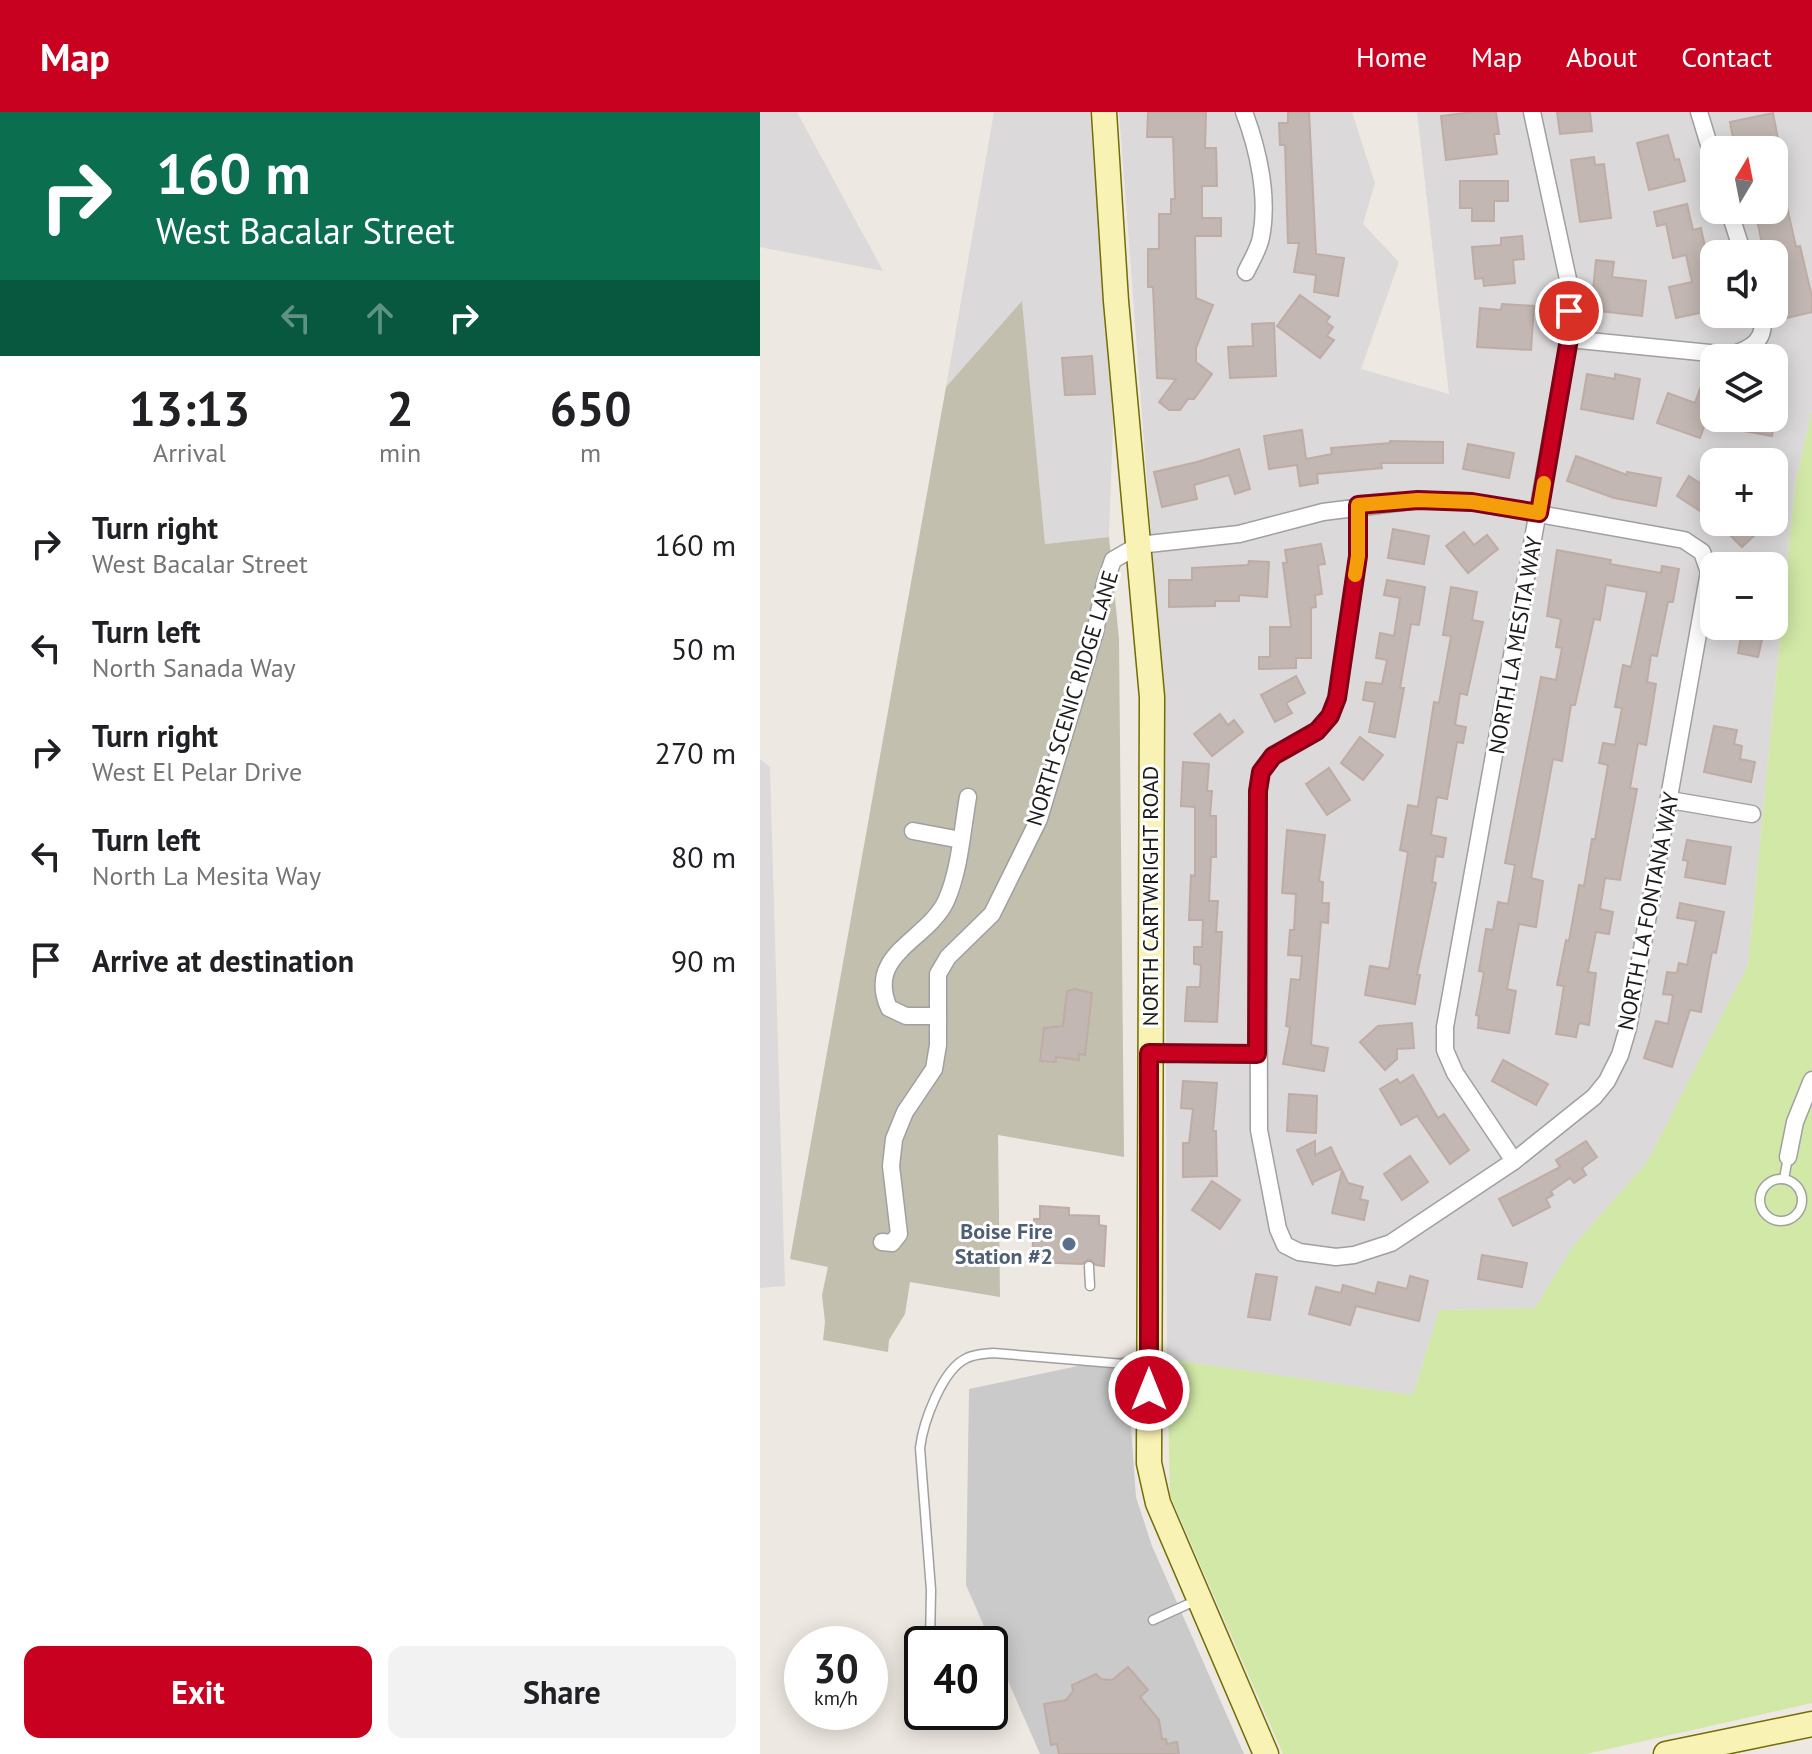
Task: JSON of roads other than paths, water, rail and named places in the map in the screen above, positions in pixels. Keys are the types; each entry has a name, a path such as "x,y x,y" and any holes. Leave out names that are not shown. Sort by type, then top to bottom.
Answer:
{"street":[{"name":"NORTH CARTWRIGHT ROAD","path":"1104,112 1116,301 1152,697 1149,1463 1158,1503 1266,1754"},
{"path":"1244,112 1256,151 1262,204 1261,238 1246,272"},
{"name":"NORTH LA MESITA WAY","path":"1514,1161 1455,1073 1445,1050 1445,1027 1569,339 1569,284 1532,112"},
{"path":"1699,112 1706,136"},
{"path":"1569,339 1730,355 1757,344 1762,328"},
{"path":"1139,545 1239,534 1358,505 1418,500 1472,502 1539,513"},
{"path":"1149,1053 1257,1054 1258,791 1261,772 1273,756 1317,731 1330,716 1337,698 1358,556 1358,505"},
{"name":"NORTH LA FONTANA WAY","path":"1257,1054 1259,1130 1278,1229 1285,1245 1316,1256 1354,1255 1391,1243 1514,1161 1594,1097 1607,1081 1620,1055 1628,1028 1709,572 1702,552 1684,540 1539,513"},
{"name":"NORTH SCENIC RIDGE LANE","path":"882,1242 892,1243 899,1234 891,1166 894,1139 905,1112 934,1069 938,974 948,957 992,914 1039,819 1095,632 1113,560 1139,545"},
{"path":"938,1016 906,1016 889,1008 883,993 895,954 936,919 946,901 954,879 968,797"},
{"path":"1670,800 1752,814"},
{"path":"913,831 961,840"},
{"path":"1788,1157 1795,1122 1812,1080"},
{"path":"1666,1754 1812,1724"}],"lane":[{"path":"1784,1179 1788,1157"},
{"path":"1784,1179 1796,1185 1801,1204 1794,1216 1781,1220 1768,1216 1760,1198 1771,1181 1784,1179"},
{"path":"1089,1266 1090,1286"},
{"path":"930,1626 931,1590 920,1448 922,1427 955,1366 968,1357 993,1353 1149,1366"},
{"path":"1153,1620 1199,1599"}],"place":[{"name":"Boise Fire Station #2","path":"1069,1244"}]}
